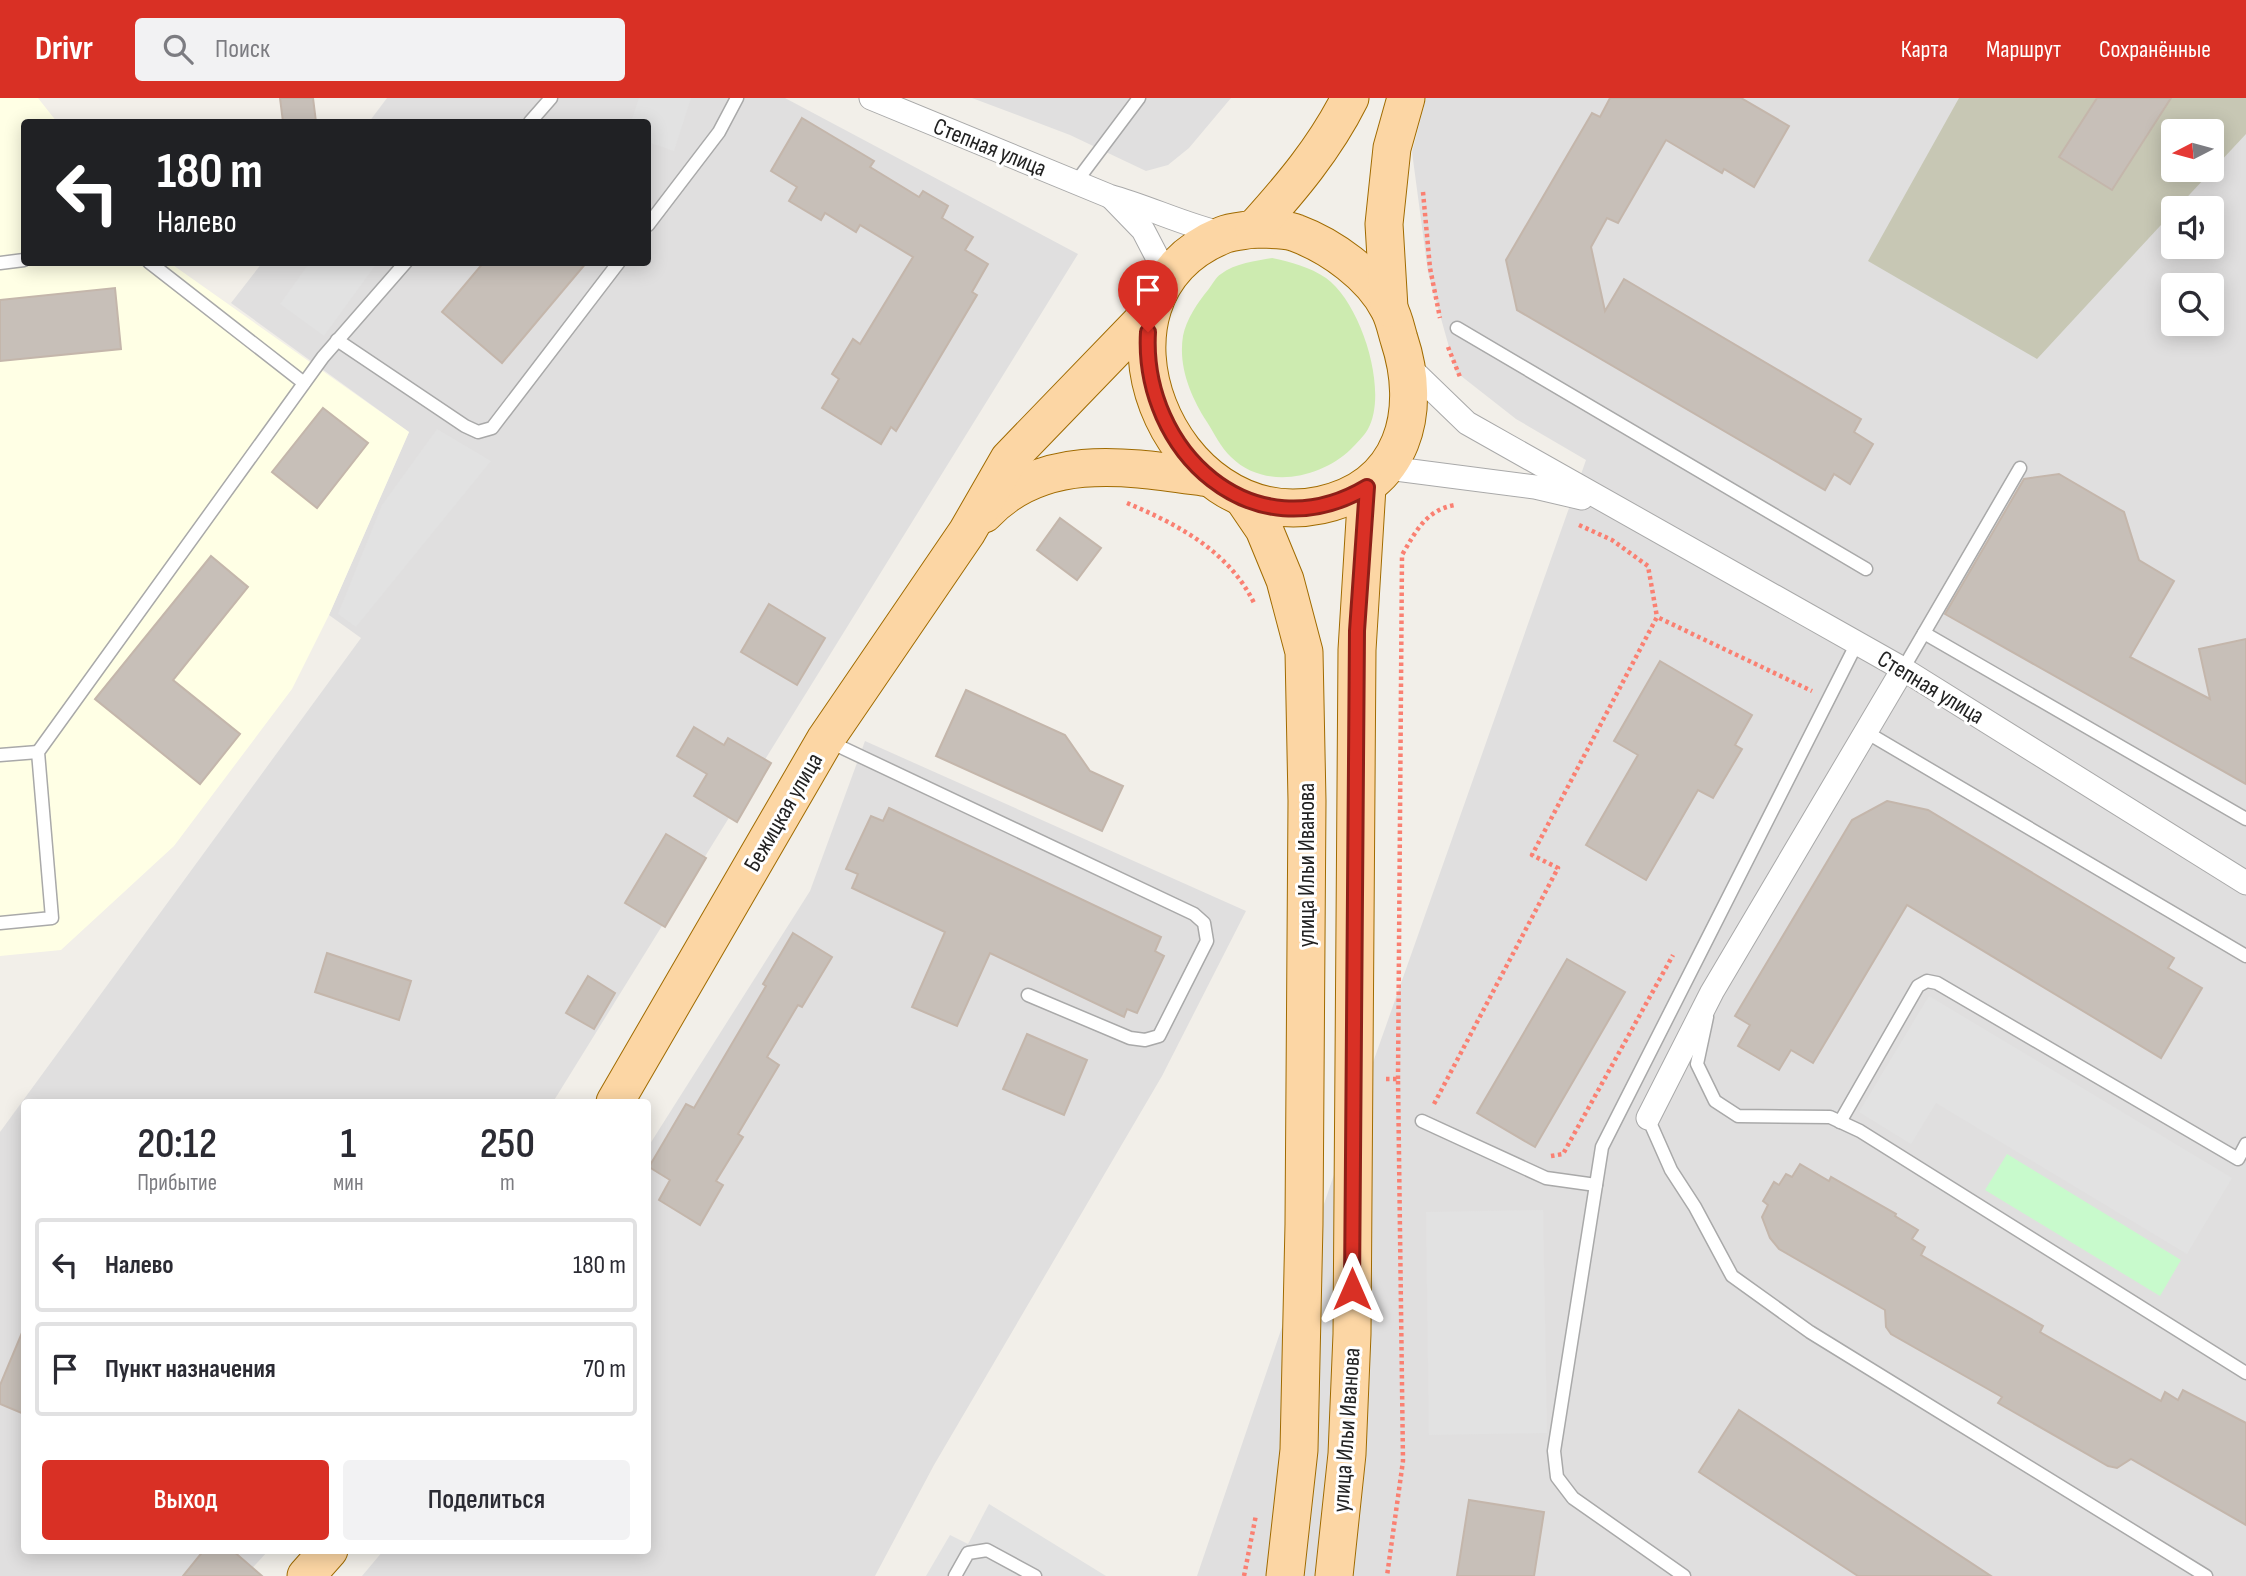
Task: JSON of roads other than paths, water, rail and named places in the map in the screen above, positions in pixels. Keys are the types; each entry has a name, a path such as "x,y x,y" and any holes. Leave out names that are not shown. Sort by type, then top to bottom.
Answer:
{"main road":[{"path":"967,532 1009,459 1150,313 1168,278 1187,255 1239,232 1308,167 1332,134 1350,98"},
{"path":"1150,313 1147,351 1152,388 1165,423 1180,449 1209,478 1245,501 1289,509 1350,497 1377,477 1399,447 1408,416 1408,366 1389,308 1384,224 1392,148 1406,98"},
{"path":"1239,232 1294,232 1333,252 1362,274 1389,308"},
{"path":"967,532 999,497 1049,472 1092,466 1209,478"},
{"name":"улица Ильи Иванова","path":"1334,1576 1347,1454 1352,1334 1357,638 1377,477"},
{"name":"улица Ильи Иванова","path":"1245,501 1265,529 1285,580 1304,652 1307,801 1304,1224 1299,1450 1286,1576"},
{"name":"Бежицкая улица","path":"617,1099 825,740 967,532"},
{"path":"306,1576 325,1554"}],"street":[{"name":"Степная улица","path":"870,98 1189,226 1239,232"},
{"path":"1109,196 1143,230 1168,278"},
{"name":"Степная улица","path":"1408,366 1467,423 1903,669 2246,883"},
{"path":"1377,477 1535,487 1609,504"},
{"path":"1648,1118 1712,992 1903,669"}],"lane":[{"path":"533,119 551,98"},
{"path":"651,221 719,132 737,98"},
{"path":"1076,182 1132,101"},
{"path":"0,263 21,260"},
{"path":"154,266 304,383"},
{"path":"0,923 52,918 38,752 304,383 337,340 402,266"},
{"path":"337,340 478,432 492,428 616,266"},
{"path":"1457,328 1866,569"},
{"path":"1903,669 2020,468"},
{"path":"1924,633 2246,819"},
{"path":"1684,1576 1573,1498 1557,1477 1554,1451 1602,1147 1857,643"},
{"path":"1866,732 2246,956"},
{"path":"825,740 1194,914 1204,922 1207,941 1159,1036 1145,1040 1130,1038 1028,995"},
{"path":"0,755 38,752"},
{"path":"1840,1122 1918,986 1927,981 1937,984 2238,1159 2246,1144"},
{"path":"1712,992 1697,1064 1715,1101 1738,1115 1830,1117 1840,1122 1869,1137 2246,1373"},
{"path":"1648,1118 1671,1170 1695,1207 1732,1276 1810,1332 2206,1576"},
{"path":"1422,1121 1546,1178 1596,1185"},
{"path":"955,1576 968,1552 987,1550 1035,1576"}]}
